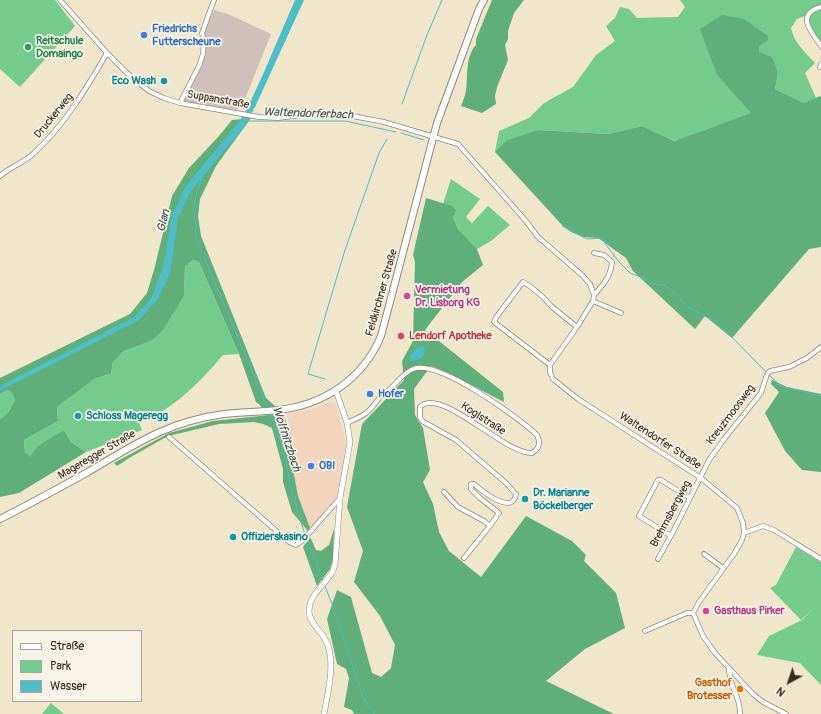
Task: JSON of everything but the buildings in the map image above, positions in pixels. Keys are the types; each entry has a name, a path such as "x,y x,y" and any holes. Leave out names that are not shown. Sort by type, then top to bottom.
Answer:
{"main road":[{"name":"Feldkirchner Straße","path":"279,410 309,403 336,391 353,378 373,354 381,336 433,136 453,78 479,9 484,0"},
{"name":"Mageregger Straße","path":"0,519 42,498 159,432 186,422 212,416 279,410"}],"street":[{"name":"Suppanstraße","path":"60,0 107,53 127,73 149,91 180,103 236,114 278,118 302,115 342,114 384,122 433,136"},
{"path":"180,103 199,66 204,48 202,33 214,0"},
{"path":"821,7 808,13 806,19 810,30 821,46"},
{"name":"Druckerweg","path":"0,176 32,155 51,136 80,99 107,53"},
{"path":"433,136 458,144 526,221 538,237 582,275 590,284 594,295 594,301 577,327 550,365 494,322 523,282 540,294 551,306 577,327"},
{"path":"594,253 604,255 612,262 611,272 602,287 594,295"},
{"path":"594,301 621,314"},
{"name":"Kreuzmoosweg","path":"701,478 709,460 761,393 769,373 778,368 789,367 807,358 821,347"},
{"name":"Waltendorfer Straße","path":"550,365 550,372 553,379 578,399 701,478 737,508 743,523 744,533"},
{"name":"Koglstraße","path":"347,422 367,413 382,395 390,390 401,377 412,369 418,368 436,371 467,385 494,401 537,435 539,444 536,451 526,453 518,451 460,414 436,403 423,403 420,407 420,417 422,421 456,440 506,483 516,494 513,501 504,503 494,499 474,484 471,484 471,489 499,513 464,558"},
{"path":"324,714 330,670 330,652 325,638 310,619 309,611 310,604 318,591 328,580 335,564 340,498 350,442 347,422 336,391"},
{"path":"169,438 289,542 296,545 303,540 340,498"},
{"name":"Brehmsbergweg","path":"658,558 701,478"},
{"path":"671,536 639,516 658,480 661,480 690,498"},
{"path":"444,492 458,507 484,521 490,526"},
{"path":"693,613 699,602 734,554 744,533 763,526 774,530 821,559"},
{"path":"704,554 723,568"},
{"path":"645,631 687,613 693,613"},
{"path":"693,613 703,636 715,653 753,694 763,702 786,714"},
{"path":"729,668 729,675 739,701 740,714"}],"shaded area":[{"path":"214,10 228,14 271,34 247,94 238,109 235,110 182,102 200,67 204,32"},
{"path":"331,401 336,404 345,438 346,451 336,499 310,528 298,496 288,442 280,421 284,415 315,408"}],"green space":[{"name":"Reitschule Domaingo","path":"0,0 55,0 75,26 20,87 0,69"},
{"path":"492,0 524,0 514,13 508,31 508,39 505,45 508,60 497,87 495,96 496,104 482,113 461,106 465,97 470,55 476,45 476,39"},
{"path":"680,0 821,0 821,41 811,30 805,16 797,19 791,28 797,43 815,63 805,73 816,98 804,103 775,89 778,73 759,52 759,46 768,41 768,36 717,75 752,113 674,141 642,126 608,134 538,130 495,152 499,131 529,118 544,103 573,87 596,55 615,41 606,26 615,18 620,7 629,9 637,18 678,17 685,7"},
{"path":"722,15 744,19 768,36 768,41 759,46 759,52 772,57 778,73 775,89 804,103 820,96 821,97 821,247 809,249 732,338 705,316 695,329 633,271 626,258 598,238 583,237 571,232 562,225 495,152 508,140 538,130 608,134 642,126 674,141 751,113 717,75 700,29"},
{"path":"251,118 216,166 200,199 198,216 201,236 266,398 276,407 262,408 256,402 239,354 199,262 193,260 185,266 184,296 162,331 151,341 124,351 113,362 111,374 96,378 57,407 58,421 24,440 25,452 30,457 38,446 64,430 71,442 86,452 19,493 0,497 0,419 8,413 15,400 12,392 7,390 0,394 0,378 130,314 147,293 172,196 189,168 232,120"},
{"path":"451,179 480,199 466,217 472,223 488,206 510,225 491,241 477,249 458,229 453,217 443,204"},
{"path":"426,198 452,206 456,210 453,217 458,229 477,249 483,265 462,282 425,330 503,392 504,402 454,376 431,366 414,389 415,415 423,428 430,470 423,482 433,504 439,532 449,551 481,577 526,516 572,541 586,555 584,561 616,593 625,628 585,649 546,681 614,714 354,714 352,710 344,707 349,678 346,669 337,664 327,619 337,590 351,597 372,673 381,677 391,668 395,645 380,616 354,582 363,551 347,507 362,424 404,380 402,361 413,341 415,262 413,255"},
{"path":"193,260 199,262 239,354 223,355 195,385 175,403 139,423 142,430 86,452 71,442 64,430 30,458 25,452 24,440 58,421 57,407 96,378 111,374 113,362 124,351 151,341 184,296 185,265"},
{"path":"772,380 787,387 821,394 821,472 802,470 785,451 765,413 779,392 771,384"},
{"path":"7,390 13,392 15,400 8,413 0,419 0,394"},
{"path":"279,414 288,442 298,496 310,528 308,531 292,512 283,482 283,469 272,428 263,424 254,422 219,424 168,436 117,466 114,463 169,433 213,421"},
{"path":"334,529 333,559 330,569 317,586 303,547 310,537 316,550 321,551 329,545"},
{"path":"796,547 821,562 821,685 800,663 757,655 769,636 802,620 814,608 801,620 770,588 776,585"},
{"path":"51,703 64,714 42,714"}],"water":[{"path":"295,0 304,0 255,107 243,128 191,191 178,218 170,274 157,300 139,320 0,391 0,386 134,317 151,299 163,267 172,216 185,187 238,123 248,107"},
{"path":"424,346 425,355 418,360 410,361 409,358 416,348"}],"waterway":[{"path":"402,104 427,35 442,0"},
{"name":"Waltendorferbach","path":"246,121 345,121 396,132"},
{"name":"Waltendorferbach","path":"401,133 424,140"},
{"path":"325,379 308,374 344,253 379,153 387,139"},
{"name":"Wölfnitzbach","path":"202,178 197,191 194,206 196,238 268,409"},
{"name":"Waltendorferbach","path":"562,226 587,239 601,238 619,262 630,273 651,283 664,285 673,291 687,306 719,324 766,372"},
{"name":"Waltendorferbach","path":"769,375 781,386 821,396"},
{"name":"Wölfnitzbach","path":"270,413 283,447 291,488 305,535"},
{"name":"Wölfnitzbach","path":"307,538 323,581"},
{"name":"Wölfnitzbach","path":"325,586 364,699 374,714"}],"place":[{"name":"Friedrichs Futterscheune","path":"144,35"},
{"name":"Reitschule Domaingo","path":"28,47"},
{"name":"Eco Wash","path":"164,81"},
{"name":"Vermietung Dr. Lisborg KG","path":"407,296"},
{"name":"Lendorf Apotheke","path":"401,336"},
{"name":"Hofer","path":"370,394"},
{"name":"Schloss Mageregg","path":"78,416"},
{"name":"OBI","path":"311,466"},
{"name":"Dr. Marianne Böckelberger","path":"525,499"},
{"name":"Offizierskasino","path":"233,537"},
{"name":"Gasthaus Pirker","path":"706,611"},
{"name":"Gasthof Brotesser","path":"740,689"}],"water label":[{"name":"Glan","path":"164,221"}]}
